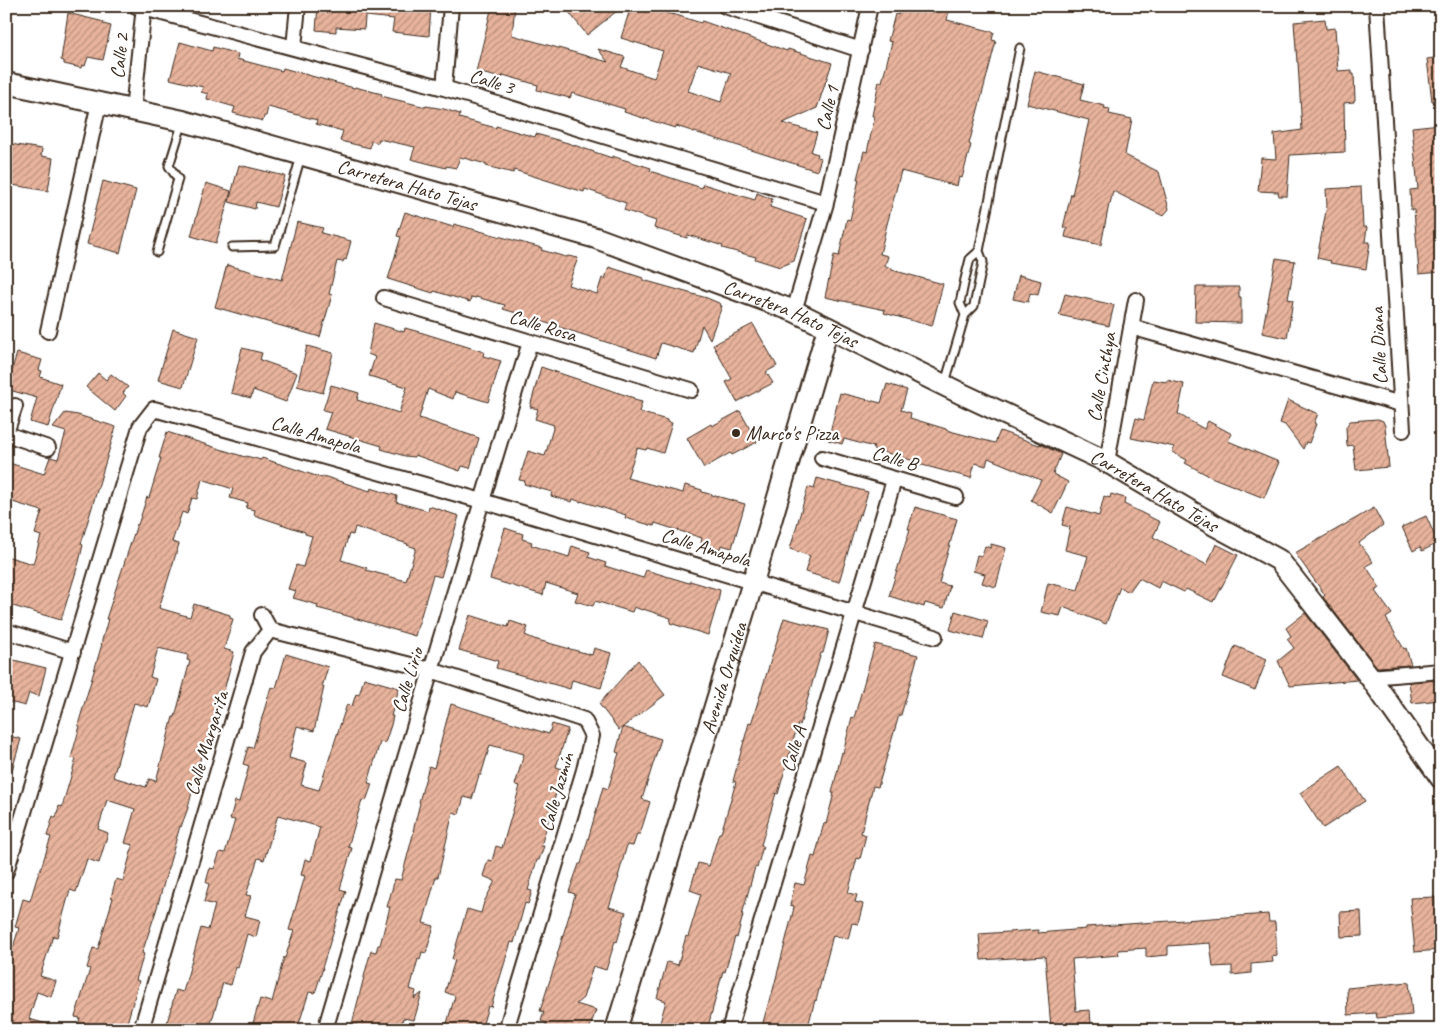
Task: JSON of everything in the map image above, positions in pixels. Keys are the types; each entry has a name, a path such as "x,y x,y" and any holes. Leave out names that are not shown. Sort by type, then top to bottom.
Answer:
{"street":[{"path":"294,47 298,6"},
{"path":"444,88 451,6"},
{"path":"725,6 860,50"},
{"name":"Calle 1","path":"794,311 826,203 870,6"},
{"name":"Calle Diana","path":"1131,327 1401,404 1377,6"},
{"name":"Calle 3","path":"142,7 444,88 826,203"},
{"name":"Calle 2","path":"133,111 142,7"},
{"name":"Carretera Hato Tejas","path":"6,83 183,121 596,238 794,311 1107,462 1214,525 1279,560 1370,677 1441,778"},
{"path":"48,331 98,103"},
{"name":"Calle Rosa","path":"384,298 691,390"},
{"name":"Calle Cinthya","path":"1107,462 1136,300"},
{"name":"Avenida Orquídea","path":"616,1030 753,582 828,328"},
{"name":"Calle Lirio","path":"325,1030 530,342"},
{"path":"1401,404 1403,430"},
{"path":"15,406 6,433 48,448"},
{"name":"Calle Amapola","path":"6,872 140,427 154,409 482,501 934,638"},
{"name":"Calle B","path":"822,458 956,497"},
{"name":"Calle A","path":"730,1030 894,480"},
{"path":"262,615 270,630 431,670"},
{"name":"Calle Margarita","path":"141,1030 253,652 270,630"},
{"path":"6,632 73,652"},
{"name":"Calle Jazmín","path":"431,670 584,720 592,736 584,770 506,1030"},
{"path":"1370,677 1441,671"}],"lane":[{"path":"944,385 965,315 974,306 983,262 979,251 1020,48"},
{"path":"156,252 178,179 169,166 183,121"},
{"path":"232,246 275,246 301,155"},
{"path":"965,315 960,303 965,279 970,259 979,251"}],"building":[{"path":"318,6 366,6 364,29 336,27 336,32 316,30"},
{"path":"367,6 431,6 429,36 392,32 394,19 366,16"},
{"path":"492,6 515,6 512,35 608,62 598,49 625,57 621,67 654,78 663,51 621,38 631,6 644,6 701,23 702,21 787,51 788,49 832,63 817,108 783,123 817,133 811,152 818,154 817,157 821,158 817,171 676,126 675,128 624,112 625,109 572,93 570,98 537,90 538,85 503,75 502,78 476,72","holes":["698,63 731,73 721,102 688,91"]},
{"path":"564,6 623,6 587,35"},
{"path":"900,6 950,6 947,20 994,32 992,40 996,41 962,178 959,177 957,186 901,171 880,254 888,256 885,266 892,268 892,270 943,284 932,326 884,313 885,310 825,297 834,255 839,256 847,219 850,220 859,179 857,179 864,151 867,152 875,116 872,116 879,81 882,82 892,42 888,41 895,14 898,15"},
{"path":"68,13 104,22 103,24 111,26 103,60 88,57 85,66 82,65 81,68 64,64 64,61 61,60"},
{"path":"1325,19 1326,29 1335,28 1338,71 1352,70 1352,74 1354,74 1355,100 1354,102 1344,103 1345,152 1290,155 1287,196 1279,196 1278,192 1258,191 1261,158 1276,159 1274,134 1302,130 1294,22"},
{"path":"180,42 212,51 213,47 238,54 237,59 282,71 283,68 426,107 444,109 460,114 459,118 496,128 496,126 535,137 536,134 651,168 650,171 702,188 703,184 755,200 757,193 772,199 770,207 807,219 794,261 780,267 755,259 756,257 722,248 723,246 688,235 687,238 654,228 656,221 624,210 626,203 585,189 584,192 514,170 513,173 460,157 456,168 446,166 446,168 411,159 415,147 379,139 378,143 371,141 370,148 340,141 343,131 316,124 317,120 268,107 263,121 233,113 235,107 207,99 208,94 201,92 203,87 170,79"},
{"path":"1441,57 1441,101 1432,101 1427,59"},
{"path":"1035,71 1084,84 1080,100 1105,106 1104,108 1110,109 1109,114 1132,119 1125,155 1159,172 1169,209 1163,216 1113,191 1101,245 1065,237 1067,228 1063,228 1089,120 1027,104"},
{"path":"1441,124 1441,272 1419,274 1414,210 1411,210 1410,190 1418,189 1412,127"},
{"path":"10,144 42,149 41,156 53,158 48,191 6,184"},
{"path":"239,165 285,176 276,207 256,202 255,209 229,202"},
{"path":"103,181 136,190 120,253 87,244"},
{"path":"206,183 231,191 216,243 191,236"},
{"path":"1361,187 1363,227 1367,227 1365,242 1370,242 1366,269 1330,263 1331,261 1317,258 1327,206 1326,189"},
{"path":"405,212 453,227 454,224 542,248 541,250 566,257 578,258 568,285 597,294 602,278 605,279 609,267 643,278 643,280 707,298 722,306 710,339 702,325 694,353 661,343 656,358 537,320 537,322 522,318 523,315 503,309 505,305 476,297 471,297 470,302 434,291 433,293 388,279 401,237 397,236"},
{"path":"297,222 323,228 321,233 351,241 346,260 344,259 343,262 337,261 329,294 332,295 320,337 215,307 227,265 282,280"},
{"path":"1276,258 1295,261 1288,299 1293,300 1287,338 1262,333"},
{"path":"1019,275 1041,281 1038,295 1030,293 1028,302 1013,299"},
{"path":"1196,287 1239,287 1241,323 1195,322"},
{"path":"1065,294 1114,305 1109,326 1059,315"},
{"path":"374,323 404,332 405,328 423,333 484,352 483,356 501,361 488,402 455,392 453,399 428,389 419,418 479,438 470,468 462,466 460,471 415,455 415,457 405,456 381,449 382,446 325,429 331,412 323,410 331,385 359,393 357,400 399,413 407,387 369,376 375,357 368,354"},
{"path":"753,324 777,366 766,372 773,383 737,402 726,382 732,379 713,345"},
{"path":"173,329 198,337 183,387 158,380"},
{"path":"307,346 333,353 323,393 297,386"},
{"path":"242,348 262,353 260,360 297,373 286,402 253,390 251,398 231,393"},
{"path":"17,353 42,360 39,370 42,371 40,377 61,384 48,427 30,422 37,398 6,389"},
{"path":"541,367 634,398 634,400 642,402 639,412 672,423 663,453 647,448 646,450 637,448 627,478 683,493 685,485 702,490 702,492 745,504 732,548 721,545 720,549 701,543 702,538 655,523 654,526 625,518 626,515 581,501 573,499 572,502 551,496 552,492 524,484 525,481 519,480 528,451 545,456 554,425 535,419 538,409 530,407"},
{"path":"98,373 106,380 111,374 128,387 123,393 126,396 115,411 86,387"},
{"path":"1153,380 1167,382 1167,380 1184,384 1178,414 1204,429 1208,421 1232,434 1228,441 1279,462 1264,498 1211,477 1185,463 1187,460 1172,452 1175,447 1131,438 1136,418 1144,420"},
{"path":"887,384 907,390 901,410 911,413 910,418 995,443 1000,431 1040,444 1061,454 1053,474 1068,482 1053,513 1031,500 1041,480 988,458 986,466 975,463 971,478 911,462 911,460 873,449 874,447 844,439 842,444 828,440 840,393 881,403"},
{"path":"1288,400 1318,414 1309,443 1306,442 1303,449 1285,425 1280,423"},
{"path":"740,411 757,442 732,455 730,453 704,468 687,438 711,424 712,426"},
{"path":"65,413 78,415 116,427 81,544 83,545 79,562 61,620 6,604 6,556 33,564 41,536 35,534 42,511 6,500 6,462 44,474 50,457 58,459 66,432 53,428"},
{"path":"1378,419 1383,421 1385,426 1389,467 1356,470 1353,445 1347,446 1346,427 1350,421"},
{"path":"167,432 245,457 261,460 262,458 322,478 323,476 370,491 371,488 397,496 396,502 428,511 429,506 459,516 441,577 433,575 415,636 317,608 318,605 293,598 296,591 288,589 296,565 303,567 312,536 254,515 255,510 246,508 248,503 230,498 233,489 202,479 197,499 192,498 187,514 182,512 172,542 179,544 159,608 190,617 194,604 230,615 230,618 233,619 224,649 234,652 216,722 214,721 204,757 201,756 188,808 180,826 142,953 144,954 136,980 139,981 125,1030 110,1025 109,1030 77,1030 80,1018 75,1017 90,969 87,968 93,948 98,949 113,898 111,897 116,879 123,881 133,845 125,843 135,809 107,800 98,829 108,833 99,863 87,859 76,892 70,890 57,937 53,936 40,976 56,981 51,997 37,992 29,1019 54,1026 54,1030 6,1030 6,970 19,928 15,927 23,899 30,901 51,837 47,836 53,816 56,818 59,806 62,807 76,759 71,758 80,726 78,725 102,644 108,619 106,619 137,524 147,497 149,498 161,458 159,458","holes":["355,527 416,548 406,581 366,570 367,568 341,560 349,534 353,535","158,648 188,655 187,660 190,661 156,781 149,779 146,787 113,777 134,703 148,707 156,679 150,677"]},
{"path":"817,478 868,492 861,515 859,514 839,582 805,572 810,556 790,549 808,487 814,489"},
{"path":"1111,494 1125,498 1124,504 1160,522 1153,537 1207,565 1216,544 1238,555 1213,602 1186,589 1184,592 1161,581 1158,588 1139,578 1129,592 1120,587 1106,624 1063,607 1060,616 1041,612 1048,583 1078,590 1088,556 1065,550 1070,527 1062,525 1067,507 1099,516 1104,496 1110,498"},
{"path":"915,507 957,519 939,583 950,586 944,608 925,603 924,607 889,596"},
{"path":"1374,508 1383,525 1359,543 1373,562 1366,566 1380,588 1375,591 1392,614 1386,618 1404,649 1406,648 1411,665 1377,667 1323,597 1325,595 1295,553"},
{"path":"1426,516 1438,543 1422,551 1420,547 1413,551 1402,527"},
{"path":"505,528 523,534 522,539 532,542 531,545 569,557 572,546 590,552 588,557 606,563 605,566 643,578 646,570 720,590 708,635 670,623 671,618 643,609 634,607 632,612 595,601 593,606 575,601 578,593 546,583 543,595 490,579"},
{"path":"991,544 1006,548 996,587 982,583 985,574 973,571 977,555 982,556 985,546 991,548"},
{"path":"955,611 988,621 983,639 950,630"},
{"path":"1305,613 1357,680 1290,686 1278,661 1294,648 1287,639 1291,636 1286,628"},
{"path":"470,615 508,627 510,621 528,627 525,635 534,639 592,655 594,648 611,653 601,688 572,680 570,689 496,668 498,661 459,650"},
{"path":"784,618 829,630 800,725 798,724 778,794 776,793 737,938 735,937 725,972 723,971 707,1030 658,1030 666,1001 657,998 667,962 678,965 686,936 688,937 701,894 690,890 698,863 709,866 719,833 721,833 736,782 733,781 749,723 751,724"},
{"path":"875,644 918,655 878,787 873,786 861,833 866,835 860,859 857,858 848,893 857,895 855,902 863,904 858,924 852,923 848,939 833,935 807,1030 774,1030 762,1026 793,912 794,906 790,905 795,883 804,885 812,856 815,857 834,793 832,793 842,752 852,717 854,718"},
{"path":"1235,646 1267,659 1255,690 1223,677"},
{"path":"286,654 328,667 322,687 324,687 314,731 297,726 289,758 307,763 301,785 319,790 347,704 352,706 356,694 359,695 364,678 399,688 391,716 393,716 391,725 385,743 380,742 368,783 372,784 366,801 362,800 348,847 352,848 340,889 346,891 315,993 309,992 297,1030 251,1030 260,999 272,1002 284,957 294,931 289,930 305,876 301,875 305,859 311,861 320,827 278,815 264,860 258,858 246,895 251,896 245,916 260,920 256,937 247,934 238,968 236,967 231,985 223,983 209,1030 165,1030 176,990 183,992 201,928 208,930 215,905 204,902 209,884 206,882 210,868 214,869 220,852 225,853 235,820 230,819 235,801 239,802 249,766 243,764 248,747 253,748 271,687 276,688"},
{"path":"6,658 46,668 39,696 29,693 25,706 6,701"},
{"path":"638,660 665,695 619,730 599,704"},
{"path":"1441,680 1441,700 1412,703 1409,682"},
{"path":"451,704 549,734 552,724 568,729 556,767 563,769 541,846 544,846 539,860 537,860 528,890 532,891 528,904 525,903 514,943 511,942 491,1007 488,1006 481,1030 445,1030 455,996 445,992 455,960 452,959 467,909 481,913 484,902 495,881 483,876 488,860 492,861 496,846 502,848 520,786 515,785 524,754 490,745 472,799 464,797 459,814 453,812 438,877 436,877 423,923 434,926 426,953 422,952 420,960 418,959 410,989 416,991 414,999 422,993 414,1020 403,1018 400,1030 355,1030 357,1025 352,1024 371,951 376,952 378,945 380,945 390,907 387,907 395,879 401,880 429,766 434,768"},
{"path":"623,727 661,739 642,799 650,802 640,834 637,834 633,846 627,845 609,907 626,912 606,970 593,966 583,998 576,1004 596,1010 589,1030 543,1030 547,1023 541,1021 544,1012 540,1011 575,894 569,892 579,864 581,864 603,787 608,789 619,753 616,752"},
{"path":"6,735 21,739 10,777 6,776"},
{"path":"1341,766 1365,801 1323,828 1300,793"},
{"path":"1435,897 1436,910 1441,910 1441,938 1438,939 1439,950 1415,952 1410,898"},
{"path":"1361,911 1362,936 1341,937 1340,912"},
{"path":"1268,914 1269,922 1275,922 1277,955 1272,956 1273,962 1251,964 1251,973 1232,975 1232,966 1213,967 1210,943 1168,946 1168,955 1146,957 1146,948 1118,950 1119,955 1072,959 1076,1011 1090,1010 1091,1024 1051,1028 1045,956 981,960 979,934 1038,930 1038,933 1086,929 1086,927"},
{"path":"1409,982 1412,1015 1377,1018 1376,1013 1348,1015 1347,988"}],"place":[{"name":"Marco's Pizza","path":"736,433"}]}
